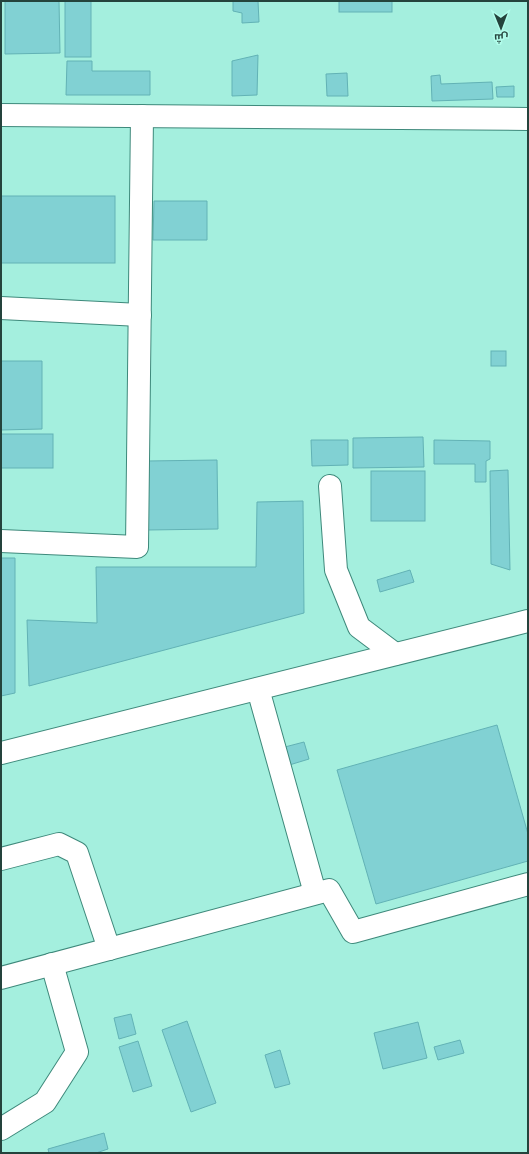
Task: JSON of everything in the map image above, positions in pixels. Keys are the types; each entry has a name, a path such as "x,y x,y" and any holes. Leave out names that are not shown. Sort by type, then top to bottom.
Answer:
{"street":[{"path":"1,115 528,119"},
{"path":"1,541 137,547 142,116"},
{"path":"1,308 140,315"},
{"path":"330,486 336,570 360,627 395,654"},
{"path":"1,754 528,621"},
{"path":"258,689 315,893"},
{"path":"1,859 60,844 78,853 108,949"},
{"path":"1,978 329,890 354,932 528,884"},
{"path":"1,1128 45,1102 77,1052 52,964"}],"building":[{"path":"5,1 59,1 60,53 5,54"},
{"path":"65,1 91,1 91,57 65,57"},
{"path":"233,1 258,1 259,22 242,23 242,13 233,11"},
{"path":"339,1 392,1 392,12 339,12"},
{"path":"258,55 257,95 232,96 232,61"},
{"path":"67,61 92,61 92,71 150,71 150,95 66,95"},
{"path":"347,73 348,96 327,96 326,74"},
{"path":"440,75 441,84 492,82 493,99 432,101 431,76"},
{"path":"514,86 514,97 497,97 496,87"},
{"path":"1,196 115,196 115,263 1,263"},
{"path":"154,201 207,201 207,240 153,240"},
{"path":"491,351 506,351 506,366 491,366"},
{"path":"1,361 42,361 42,429 1,430"},
{"path":"1,434 53,434 53,468 1,468"},
{"path":"423,437 424,467 353,468 353,438"},
{"path":"311,440 348,440 348,465 312,466"},
{"path":"434,440 490,441 490,459 486,461 486,482 475,482 475,464 434,464"},
{"path":"217,460 218,529 148,530 147,461"},
{"path":"508,470 510,570 491,564 490,471"},
{"path":"371,471 425,471 425,521 371,521"},
{"path":"303,501 304,613 29,686 27,620 97,623 96,567 256,567 257,502"},
{"path":"1,558 15,558 15,693 1,696"},
{"path":"410,570 414,582 380,592 377,580"},
{"path":"497,725 528,834 528,861 376,904 337,770"},
{"path":"304,742 309,759 286,766 281,748"},
{"path":"131,1014 136,1034 119,1039 114,1018"},
{"path":"187,1021 216,1103 191,1112 162,1030"},
{"path":"418,1022 427,1058 383,1069 374,1033"},
{"path":"460,1040 464,1053 438,1060 434,1047"},
{"path":"138,1041 152,1086 133,1092 119,1047"},
{"path":"280,1050 290,1084 275,1088 265,1055"},
{"path":"104,1133 108,1149 96,1153 49,1153 48,1149"}]}
